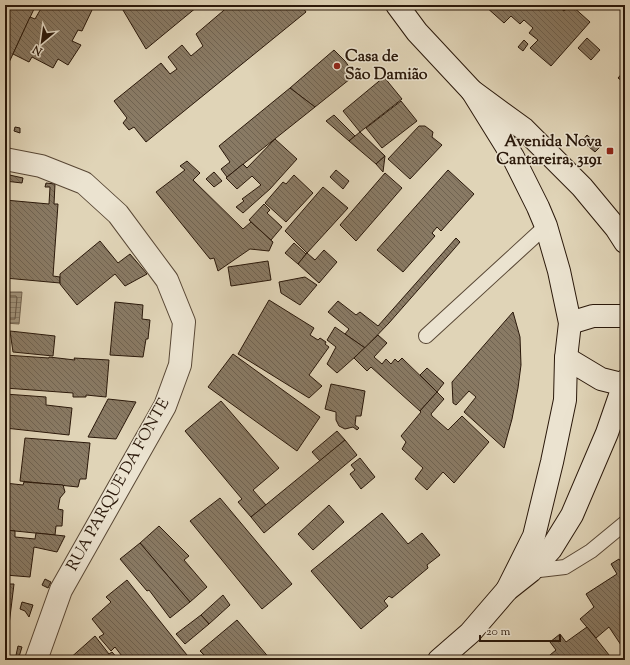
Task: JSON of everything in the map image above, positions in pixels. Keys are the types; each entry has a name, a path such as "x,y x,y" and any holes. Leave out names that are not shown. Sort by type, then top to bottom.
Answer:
{"main road":[{"path":"397,5 417,32 472,91 524,130 582,187 616,228 625,242"},
{"path":"472,91 513,157 538,207 546,226 559,271 570,322 566,358 565,400 552,462 534,536 507,590"},
{"name":"RUA PARQUE DA FONTE","path":"5,159 41,166 84,183 118,214 167,280 184,322 180,365 165,406 60,590 36,660"},
{"path":"570,322 593,316 625,316"},
{"path":"439,660 470,633 507,590 531,571 551,548 572,514 608,433 625,384 601,379 566,358"}],"lane":[{"path":"426,336 546,226"},
{"path":"531,571 565,567 590,551 625,523"}],"water":[{"path":"6,292 22,292 19,324 5,323"}],"building":[{"path":"5,5 26,5 34,9 5,71"},
{"path":"43,5 83,5 92,10 82,31 78,30 72,41 81,45 68,65 58,59 53,68 32,57 29,62 13,54 30,17 35,19"},
{"path":"120,5 196,5 197,7 146,49"},
{"path":"230,5 301,5 306,12 146,142 134,127 129,130 123,123 127,118 114,101 161,63 170,74 177,69 168,57 182,45 191,56 203,46 196,34"},
{"path":"557,5 564,11 571,5 590,22 551,66 530,48 538,40 529,33 533,28 524,20 520,24 511,16 504,23 485,6"},
{"path":"587,38 600,50 591,60 578,48"},
{"path":"524,40 528,44 523,51 518,47"},
{"path":"334,50 345,61 355,75 315,107 290,88"},
{"path":"625,70 625,83 618,78"},
{"path":"384,77 402,99 360,132 343,111"},
{"path":"290,88 315,107 227,177 221,169 230,162 219,146"},
{"path":"401,101 417,121 382,148 366,128"},
{"path":"334,115 355,136 349,141 326,121"},
{"path":"419,126 425,126 433,132 432,137 442,145 410,179 388,159"},
{"path":"15,127 20,128 20,133 14,131"},
{"path":"360,132 385,156 376,164 349,141"},
{"path":"587,135 600,147 595,152 582,141"},
{"path":"275,139 297,159 270,189 243,213 236,207 244,201 242,199 261,185 252,176 237,189 226,178 243,164 247,168"},
{"path":"385,156 383,172 376,164"},
{"path":"187,161 200,173 193,180 243,229 251,222 273,242 269,251 250,249 218,271 214,258 210,259 156,192 185,170 180,166"},
{"path":"336,170 349,181 343,189 330,177"},
{"path":"448,170 474,194 441,231 437,227 432,233 435,236 403,272 377,250"},
{"path":"214,172 222,181 214,187 206,179"},
{"path":"385,173 402,188 356,241 340,225"},
{"path":"5,174 23,178 22,183 5,181"},
{"path":"294,175 313,193 286,222 265,203 283,182 286,184"},
{"path":"46,183 55,184 54,204 58,204 53,276 60,277 60,283 5,278 5,200 49,204 50,187 45,187"},
{"path":"323,187 348,208 307,253 285,231"},
{"path":"264,204 270,210 267,213 282,227 271,240 249,220"},
{"path":"456,238 460,242 365,348 345,334 349,329 328,312 338,301 356,315 360,312 378,326"},
{"path":"100,241 118,263 130,254 147,274 125,286 115,274 77,305 60,284 60,274"},
{"path":"294,243 306,254 298,264 285,253"},
{"path":"324,250 337,262 319,283 298,264 307,253 315,260"},
{"path":"268,261 271,280 231,286 228,267"},
{"path":"305,277 317,285 300,305 281,293 279,282"},
{"path":"269,300 314,328 310,335 318,340 320,338 326,342 325,344 329,347 309,375 322,386 309,398 238,354"},
{"path":"115,302 143,305 142,319 150,320 148,339 146,339 143,357 110,355"},
{"path":"513,312 520,337 521,365 512,419 504,448 464,412 476,397 469,391 456,405 453,403 452,382"},
{"path":"335,327 365,348 337,373 327,364 336,347 327,340"},
{"path":"10,331 55,336 53,356 13,352"},
{"path":"378,335 387,343 374,357 382,364 386,359 391,364 395,359 398,362 402,358 437,392 420,411 371,367 367,371 354,358"},
{"path":"233,354 320,417 297,451 208,387"},
{"path":"5,355 75,360 74,358 109,360 106,397 86,395 86,397 73,397 73,393 5,388"},
{"path":"427,368 444,383 437,392 420,375"},
{"path":"331,384 365,391 361,416 356,416 355,425 359,428 357,430 353,427 345,429 339,426 336,420 336,412 325,409"},
{"path":"437,392 444,399 431,414 432,416 448,430 462,416 489,442 454,483 443,472 427,490 415,479 423,468 402,449 406,442 401,436"},
{"path":"5,394 46,397 46,405 72,408 69,435 5,428"},
{"path":"108,399 136,402 116,439 88,437"},
{"path":"221,401 279,468 253,490 266,505 251,517 238,502 242,499 185,431"},
{"path":"337,431 345,440 320,461 312,452"},
{"path":"25,438 90,443 86,479 80,479 78,487 20,481"},
{"path":"345,440 357,455 264,533 251,517"},
{"path":"360,458 375,477 361,489 350,474 355,470 351,465"},
{"path":"24,482 63,485 65,492 60,498 58,509 63,510 62,526 56,526 55,535 5,530 5,483 23,485"},
{"path":"220,498 292,584 262,609 190,521"},
{"path":"329,505 344,522 313,550 298,534"},
{"path":"382,513 408,544 422,533 440,555 427,565 428,568 392,598 389,596 384,601 388,606 361,629 311,571"},
{"path":"159,526 189,556 184,560 207,587 190,602 140,543"},
{"path":"5,530 15,531 15,537 35,539 36,533 65,536 57,552 34,547 30,577 5,575"},
{"path":"140,543 190,602 170,618 149,590 147,591 120,559"},
{"path":"619,559 625,568 625,651 609,627 596,638 580,619 594,607 586,594 617,574 611,564"},
{"path":"45,579 51,582 48,588 42,585"},
{"path":"127,580 191,660 125,660 115,647 111,651 99,637 104,634 92,619 111,602 106,597"},
{"path":"5,581 7,581 7,584 14,584 9,625 5,625"},
{"path":"223,595 230,605 209,624 201,615"},
{"path":"22,602 33,605 29,617 25,611 20,609"},
{"path":"201,615 209,624 185,644 176,634"},
{"path":"237,620 271,660 207,660 208,659 200,651"},
{"path":"587,627 613,660 544,660 556,650 550,642 560,634 566,642"},
{"path":"95,636 109,654 112,652 119,660 68,660"},
{"path":"18,646 22,647 18,660 15,660"},
{"path":"5,647 9,652 5,656"}],"place":[{"name":"Casa de São Damião","path":"337,66"},
{"name":"Avenida Nova Cantareira, 3191","path":"610,151"}]}
